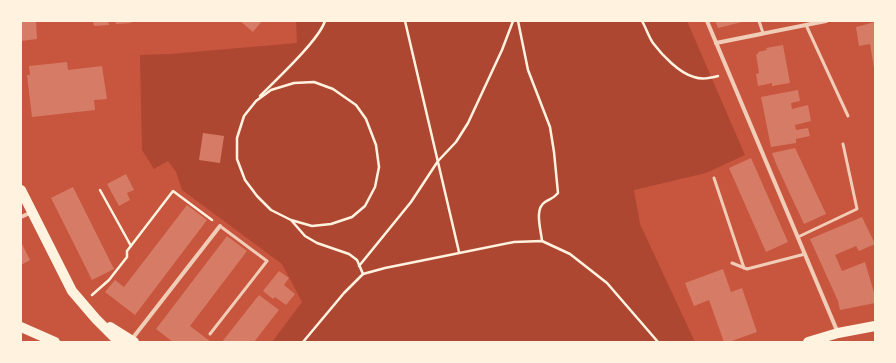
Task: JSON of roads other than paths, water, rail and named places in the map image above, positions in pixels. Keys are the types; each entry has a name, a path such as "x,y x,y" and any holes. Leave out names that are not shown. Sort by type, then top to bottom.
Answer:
{"main road":[{"path":"21,190 72,291 96,319 119,342"},
{"path":"96,319 132,341"},
{"path":"808,342 838,333 875,326"},
{"path":"21,327 55,342"}],"street":[{"path":"707,21 838,333"},
{"path":"716,43 826,21"},
{"path":"21,217 32,212"},
{"path":"132,341 220,226"}],"lane":[{"path":"759,21 763,34"},
{"path":"806,25 848,116"},
{"path":"798,237 857,209 843,144"},
{"path":"714,178 744,268"},
{"path":"210,334 267,261 220,226"},
{"path":"732,263 747,269 805,254"}]}
